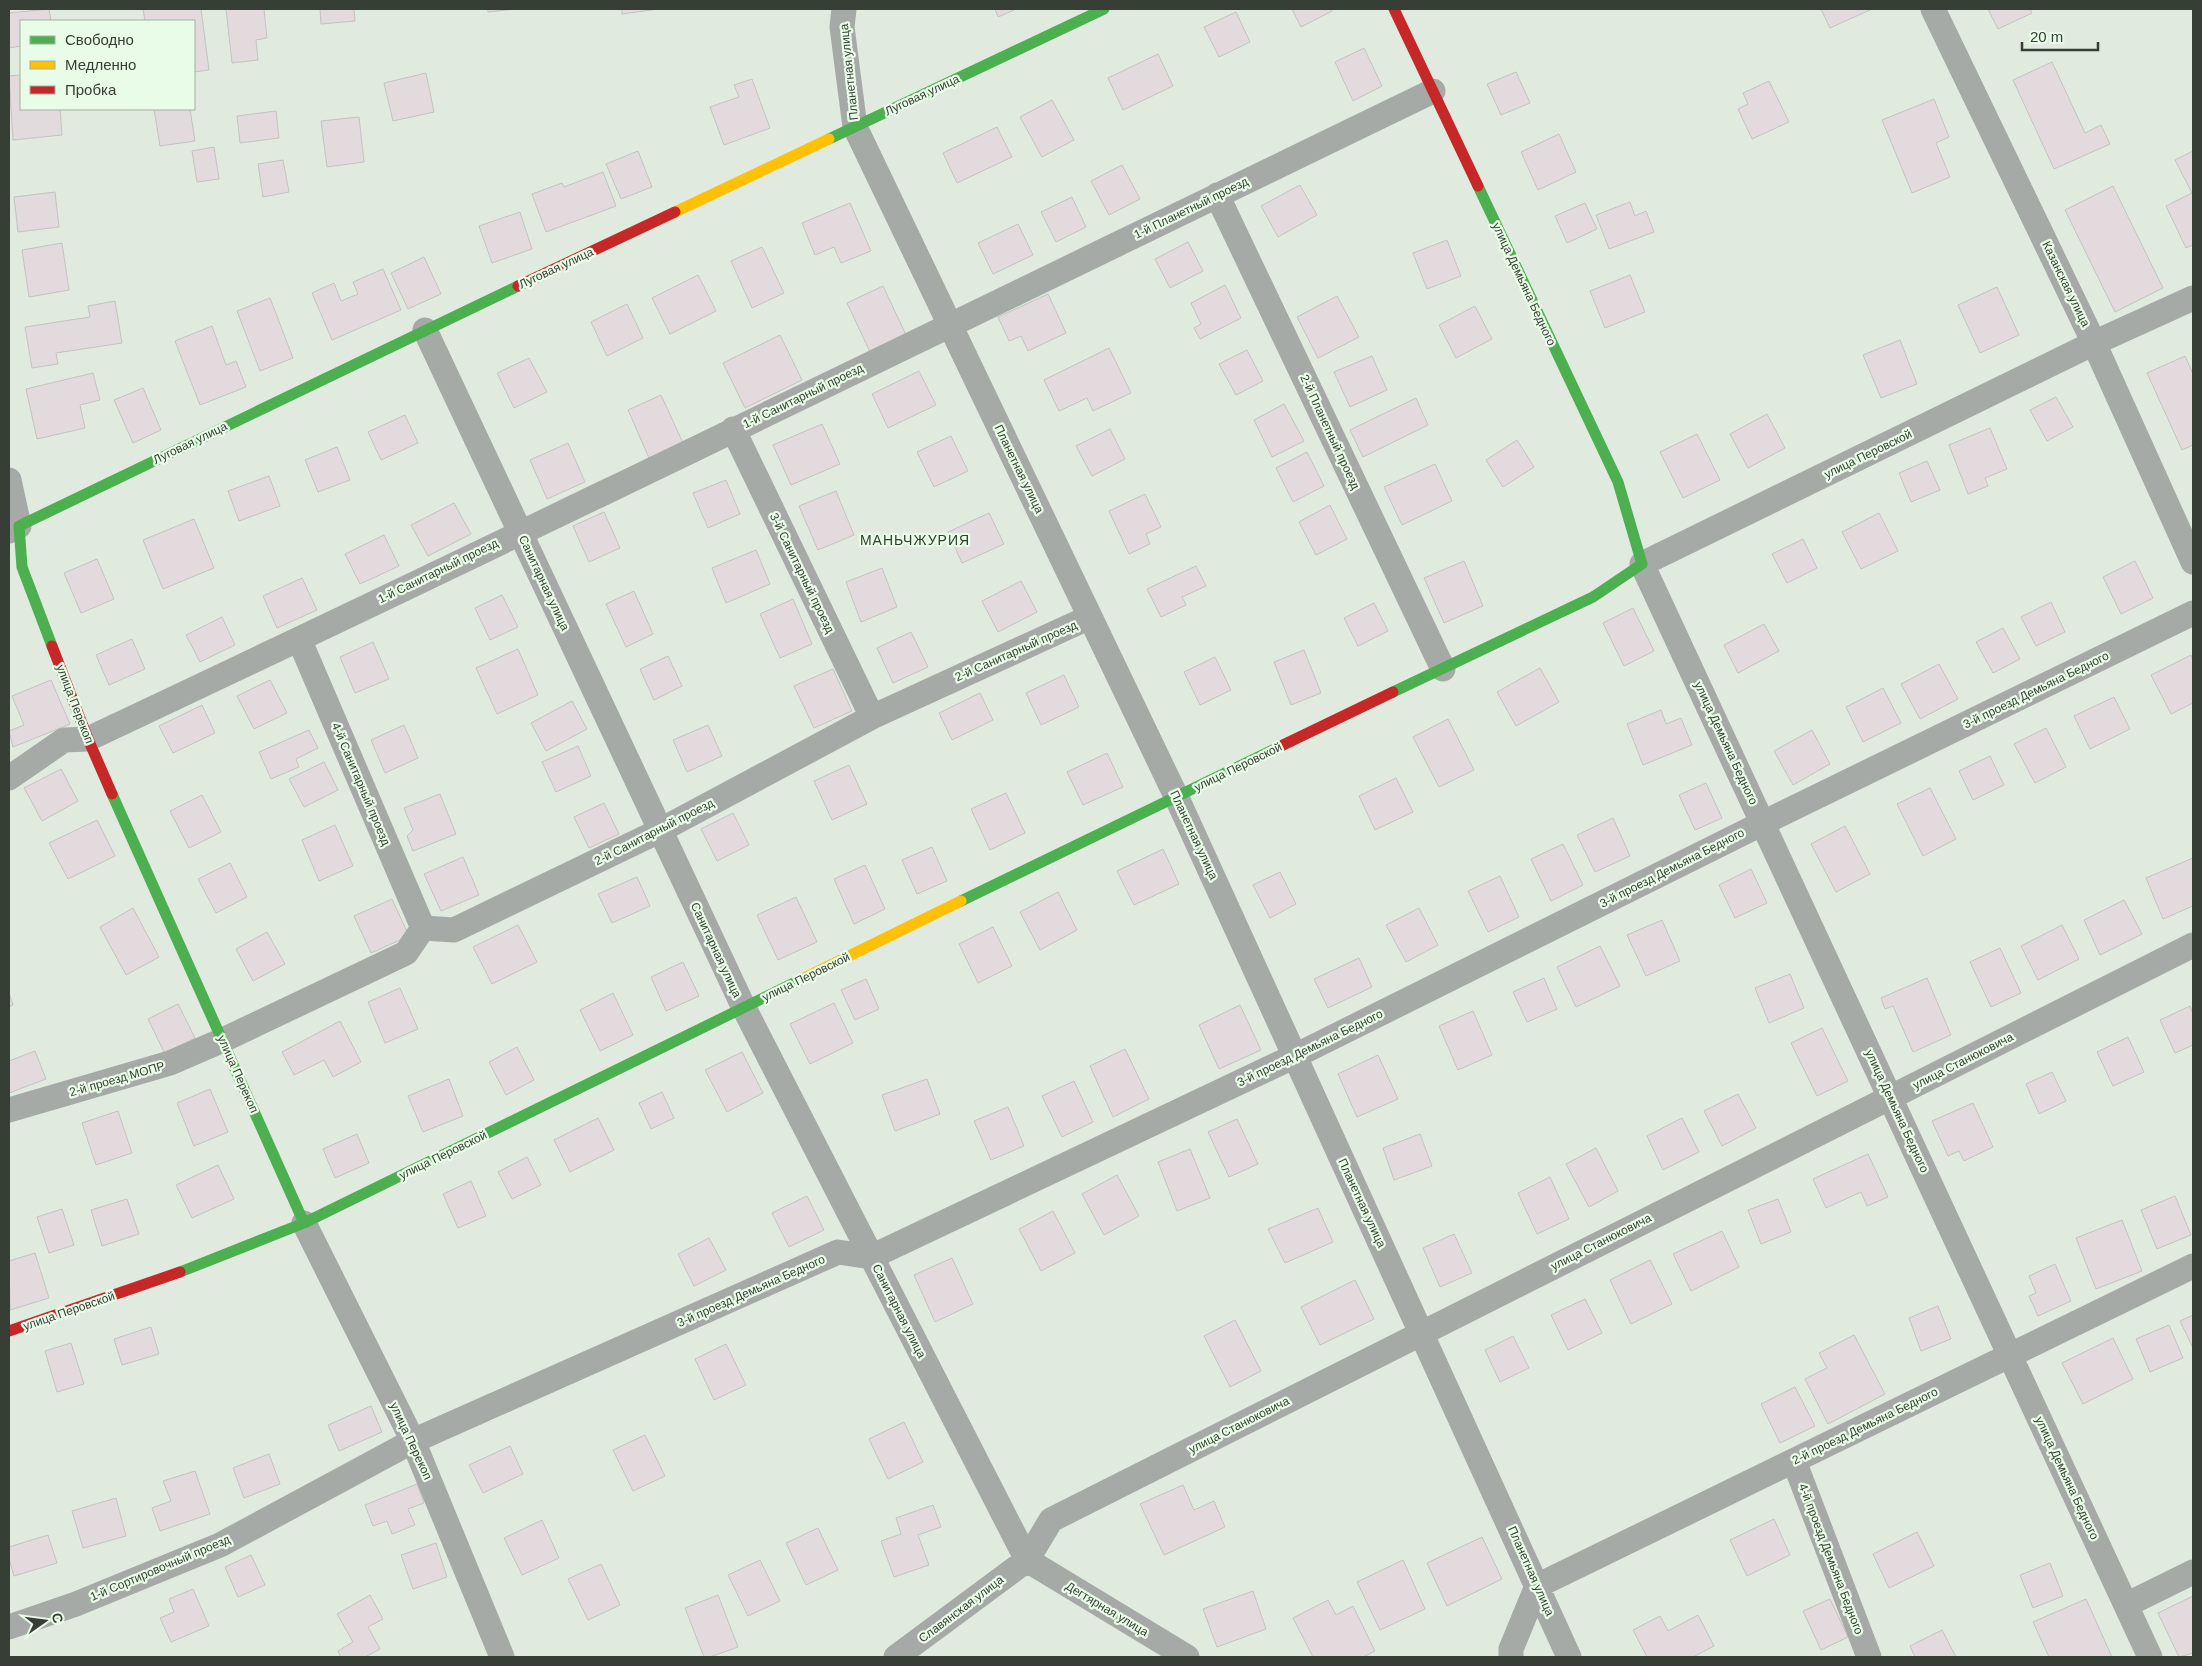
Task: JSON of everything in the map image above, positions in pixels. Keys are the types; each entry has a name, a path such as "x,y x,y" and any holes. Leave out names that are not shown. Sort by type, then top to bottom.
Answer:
{"main road":[{"name":"Луговая улица","path":"14,528 425,330 1104,9"},
{"name":"улица Демьяна Бедного","path":"1394,9 1618,482 1642,564"},
{"name":"улица Перекоп","path":"14,528 22,567 88,739 304,1223"},
{"name":"улица Перовской","path":"9,1331 153,1282 304,1223 1176,796 1593,597 1642,564"}],"street":[{"name":"Планетная улица","path":"844,9 842,27 855,127 1176,796 1569,1657"},
{"name":"Казанская улица","path":"1933,9 2094,343 2193,562"},
{"name":"1-й Планетный проезд","path":"950,326 1433,90"},
{"name":"2-й Планетный проезд","path":"1217,195 1443,668"},
{"name":"улица Перовской","path":"1642,564 2094,343 2193,298"},
{"name":"1-й Санитарный проезд","path":"88,739 950,326"},
{"name":"Санитарная улица","path":"425,330 659,831 744,1008 1027,1560"},
{"name":"3-й Санитарный проезд","path":"733,429 872,717"},
{"name":"улица Перекоп","path":"9,480 14,528"},
{"name":"улица Демьяна Бедного","path":"1642,564 2150,1657"},
{"name":"3-й проезд Демьяна Бедного","path":"413,1441 838,1252 871,1257 1295,1056 1763,823 2193,613"},
{"name":"2-й Санитарный проезд","path":"423,928 454,930 659,831 872,717 1090,617"},
{"name":"4-й Санитарный проезд","path":"299,639 423,928"},
{"path":"9,778 64,740 88,739"},
{"path":"223,1040 406,953 423,928"},
{"name":"улица Станюковича","path":"1027,1560 1051,1520 2193,945"},
{"name":"2-й проезд МОПР","path":"9,1110 170,1063 223,1040"},
{"name":"улица Перекоп","path":"304,1223 413,1441 502,1657"},
{"name":"2-й проезд Демьяна Бедного","path":"1538,1586 2193,1266"},
{"name":"1-й Сортировочный проезд","path":"9,1627 76,1604 220,1545 413,1441"},
{"name":"4-й проезд Демьяна Бедного","path":"1794,1461 1869,1657"},
{"name":"Славянская улица","path":"896,1657 1027,1560"},
{"name":"Дегтярная улица","path":"1027,1560 1187,1657"},
{"path":"2126,1605 2193,1572"},
{"path":"1511,1657 1511,1650 1538,1586"}],"building":[{"path":"49,9 51,20 20,20 20,46 9,48 9,13"},
{"path":"143,9 201,9 209,70 195,72 195,20 145,20"},
{"path":"226,9 264,9 267,38 256,40 258,60 232,63"},
{"path":"320,9 354,9 355,21 321,24"},
{"path":"488,9 517,9 488,12"},
{"path":"622,9 659,9 622,14"},
{"path":"995,9 1014,9 1014,10 998,17"},
{"path":"1292,9 1331,9 1332,11 1301,27"},
{"path":"1821,9 1872,9 1830,28"},
{"path":"1988,9 2030,9 2032,13 1998,29"},
{"path":"1236,12 1250,42 1219,57 1204,27"},
{"path":"1364,48 1382,86 1353,101 1335,62"},
{"path":"1158,54 1173,86 1123,110 1108,78"},
{"path":"2052,62 2085,133 2101,125 2110,144 2054,169 2013,80"},
{"path":"1516,72 1530,103 1501,115 1487,84"},
{"path":"426,73 434,112 393,121 384,83"},
{"path":"20,75 20,110 60,110 62,135 13,140 9,76"},
{"path":"752,79 770,128 724,145 710,107 739,97 734,85"},
{"path":"1769,81 1789,122 1752,139 1738,109 1748,104 1743,93"},
{"path":"1934,99 1949,137 1936,143 1950,177 1912,193 1882,120"},
{"path":"1052,100 1074,140 1042,157 1020,117"},
{"path":"154,110 190,110 195,141 160,146"},
{"path":"276,111 279,138 240,143 237,116"},
{"path":"359,117 364,162 327,167 321,121"},
{"path":"997,127 1012,157 957,183 943,153"},
{"path":"1559,134 1576,172 1538,190 1521,152"},
{"path":"214,147 219,179 197,182 192,151"},
{"path":"638,151 652,187 621,199 606,164"},
{"path":"2193,151 2193,245 2186,248 2166,206 2192,193 2175,160"},
{"path":"283,160 289,192 263,197 258,164"},
{"path":"1122,165 1140,199 1109,215 1091,181"},
{"path":"603,172 616,206 546,232 532,194 562,183 564,187"},
{"path":"1300,185 1317,215 1278,237 1261,206"},
{"path":"2113,186 2163,288 2115,312 2065,210"},
{"path":"55,192 59,227 18,232 14,197"},
{"path":"1072,197 1086,227 1056,242 1041,212"},
{"path":"1630,202 1635,216 1646,211 1654,232 1609,249 1596,215"},
{"path":"850,203 871,251 841,263 834,247 815,255 802,223"},
{"path":"1585,203 1597,229 1567,243 1555,216"},
{"path":"520,212 532,249 492,263 479,226"},
{"path":"1018,224 1033,255 993,274 978,243"},
{"path":"1447,240 1461,276 1427,289 1413,253"},
{"path":"1188,242 1203,271 1170,288 1155,259"},
{"path":"62,243 69,290 29,297 22,250"},
{"path":"762,247 784,293 752,308 731,261"},
{"path":"424,257 441,294 408,309 391,273"},
{"path":"383,269 401,310 332,340 312,293 334,283 341,301 358,294 353,282"},
{"path":"698,275 716,311 670,334 652,298"},
{"path":"1630,275 1645,312 1605,328 1590,291"},
{"path":"1225,285 1241,318 1200,339 1194,328 1201,324 1191,303"},
{"path":"883,286 906,335 870,352 847,303"},
{"path":"1997,287 2019,335 1980,353 1958,305"},
{"path":"1048,294 1066,333 1028,351 1021,336 1009,341 998,317"},
{"path":"1337,296 1359,337 1318,358 1297,317"},
{"path":"270,298 293,358 260,371 237,311"},
{"path":"115,301 122,343 56,353 58,364 32,368 25,327 90,317 88,306"},
{"path":"627,304 643,338 607,356 591,322"},
{"path":"1475,306 1492,339 1456,358 1439,325"},
{"path":"212,326 226,365 236,361 246,387 200,405 175,341"},
{"path":"780,335 802,380 745,408 723,363"},
{"path":"1900,340 1917,384 1881,398 1863,355"},
{"path":"1109,348 1131,393 1093,411 1087,398 1059,411 1044,380"},
{"path":"1247,350 1263,381 1236,395 1219,364"},
{"path":"1372,356 1387,390 1350,407 1334,372"},
{"path":"2185,356 2193,374 2193,445 2182,450 2147,373"},
{"path":"529,358 547,392 514,408 497,373"},
{"path":"919,371 936,405 888,428 872,394"},
{"path":"93,373 100,400 80,405 85,428 37,439 26,389"},
{"path":"143,388 161,430 133,443 114,400"},
{"path":"661,395 683,443 649,458 628,410"},
{"path":"2056,397 2073,427 2047,441 2030,410"},
{"path":"1416,398 1428,425 1363,457 1350,430"},
{"path":"1284,404 1304,441 1272,457 1254,420"},
{"path":"1767,414 1785,448 1748,468 1730,434"},
{"path":"405,415 418,443 381,460 368,432"},
{"path":"822,424 840,464 791,485 773,445"},
{"path":"1990,428 2007,469 1985,478 1988,486 1968,494 1949,445"},
{"path":"1110,429 1125,459 1092,476 1076,446"},
{"path":"1697,434 1720,480 1683,498 1660,452"},
{"path":"951,436 968,471 934,487 917,452"},
{"path":"1517,440 1534,467 1503,487 1486,460"},
{"path":"568,443 585,482 547,499 530,460"},
{"path":"337,447 350,480 318,492 305,460"},
{"path":"1307,452 1324,486 1293,502 1276,468"},
{"path":"1927,461 1940,490 1911,502 1899,473"},
{"path":"1435,464 1452,501 1402,525 1384,487"},
{"path":"269,476 280,506 239,521 228,491"},
{"path":"726,480 740,514 708,528 693,493"},
{"path":"836,491 854,535 818,550 799,506"},
{"path":"1145,494 1161,527 1146,534 1150,544 1129,554 1109,511"},
{"path":"454,503 471,534 428,556 411,525"},
{"path":"1330,505 1347,539 1316,555 1299,522"},
{"path":"604,512 620,548 589,562 573,526"},
{"path":"989,513 1004,544 962,563 948,532"},
{"path":"1879,513 1898,551 1861,569 1842,532"},
{"path":"194,519 214,568 163,589 143,540"},
{"path":"384,535 399,566 360,584 345,554"},
{"path":"1803,539 1817,568 1787,583 1772,554"},
{"path":"756,550 770,584 726,603 712,568"},
{"path":"97,559 114,599 81,613 64,573"},
{"path":"1464,561 1483,606 1444,623 1424,578"},
{"path":"2135,561 2153,598 2121,614 2103,577"},
{"path":"1196,566 1206,586 1182,597 1186,605 1161,617 1147,589"},
{"path":"882,568 897,607 861,622 846,582"},
{"path":"302,578 317,610 277,628 263,596"},
{"path":"1021,581 1037,612 998,632 982,601"},
{"path":"634,591 653,634 626,647 606,604"},
{"path":"502,595 518,627 490,640 475,608"},
{"path":"793,599 812,644 780,658 760,614"},
{"path":"2051,602 2065,632 2036,646 2021,617"},
{"path":"1374,603 1388,631 1358,646 1344,618"},
{"path":"1633,608 1654,651 1624,666 1603,623"},
{"path":"222,617 235,645 200,662 186,635"},
{"path":"1764,624 1779,651 1738,673 1724,645"},
{"path":"2003,628 2020,659 1993,673 1976,642"},
{"path":"911,632 928,667 893,683 877,648"},
{"path":"132,639 145,669 109,685 96,655"},
{"path":"373,642 389,679 355,693 340,657"},
{"path":"518,649 538,695 497,714 476,668"},
{"path":"1304,650 1321,693 1291,705 1274,662"},
{"path":"2191,655 2193,660 2193,703 2171,714 2151,675"},
{"path":"668,656 682,686 654,700 640,669"},
{"path":"1215,657 1231,690 1200,705 1184,672"},
{"path":"1939,664 1958,699 1920,719 1901,684"},
{"path":"1540,668 1559,702 1516,726 1497,692"},
{"path":"833,669 852,711 814,728 794,686"},
{"path":"1064,675 1079,707 1041,725 1026,693"},
{"path":"51,680 70,724 13,747 9,731 24,725 12,696"},
{"path":"270,680 287,713 254,729 237,696"},
{"path":"1883,688 1901,723 1863,742 1846,707"},
{"path":"980,693 993,720 952,740 939,713"},
{"path":"2114,697 2130,729 2090,749 2074,716"},
{"path":"572,701 587,729 546,751 531,723"},
{"path":"202,705 215,733 173,753 159,726"},
{"path":"1661,710 1666,724 1681,718 1692,745 1643,765 1627,724"},
{"path":"1448,719 1474,770 1439,787 1413,737"},
{"path":"404,725 418,758 385,773 371,740"},
{"path":"708,725 722,756 687,772 673,740"},
{"path":"2046,728 2066,767 2035,783 2014,744"},
{"path":"309,730 318,748 296,759 299,767 271,779 259,752"},
{"path":"1812,730 1830,764 1793,785 1774,751"},
{"path":"578,746 591,776 556,792 542,762"},
{"path":"1107,753 1123,787 1083,805 1067,772"},
{"path":"1990,756 2004,785 1973,800 1959,771"},
{"path":"324,762 338,790 304,807 289,779"},
{"path":"849,765 867,804 832,820 814,781"},
{"path":"61,769 78,801 42,821 24,788"},
{"path":"1396,778 1413,812 1375,830 1359,796"},
{"path":"1706,783 1722,818 1695,830 1679,795"},
{"path":"1930,788 1956,839 1923,856 1897,804"},
{"path":"1006,793 1025,833 990,850 971,809"},
{"path":"440,794 456,834 413,851 407,836 413,830 404,808"},
{"path":"202,795 221,832 189,848 170,811"},
{"path":"604,803 619,834 589,848 574,817"},
{"path":"733,813 749,845 717,861 701,829"},
{"path":"1613,818 1630,856 1595,872 1577,835"},
{"path":"97,820 115,856 68,879 49,843"},
{"path":"335,825 353,866 319,881 302,840"},
{"path":"1845,826 1870,874 1836,892 1811,844"},
{"path":"1563,844 1583,885 1551,901 1531,859"},
{"path":"932,847 947,881 917,894 902,860"},
{"path":"1163,849 1179,884 1134,905 1117,871"},
{"path":"463,857 479,895 441,911 424,874"},
{"path":"2193,858 2193,906 2163,919 2146,878"},
{"path":"230,863 247,897 216,913 198,879"},
{"path":"865,865 885,909 854,924 834,879"},
{"path":"1751,869 1767,903 1735,918 1719,885"},
{"path":"1280,872 1296,904 1270,918 1253,885"},
{"path":"1500,876 1519,917 1488,932 1468,891"},
{"path":"637,877 650,906 612,923 598,894"},
{"path":"1058,892 1077,930 1040,950 1020,912"},
{"path":"796,897 817,942 778,960 757,915"},
{"path":"392,899 409,936 371,953 354,916"},
{"path":"2124,900 2142,934 2100,955 2084,920"},
{"path":"133,908 159,957 126,975 100,927"},
{"path":"1419,908 1438,945 1406,962 1386,925"},
{"path":"1662,920 1680,961 1646,976 1627,935"},
{"path":"518,925 537,962 492,984 473,947"},
{"path":"2062,925 2079,959 2038,980 2021,946"},
{"path":"993,927 1012,966 978,983 959,944"},
{"path":"267,932 285,964 253,981 236,949"},
{"path":"1600,946 1620,986 1576,1007 1557,967"},
{"path":"2000,948 2021,993 1991,1007 1970,962"},
{"path":"1359,958 1372,987 1328,1008 1314,979"},
{"path":"683,962 699,996 666,1011 651,977"},
{"path":"1790,974 1804,1008 1769,1023 1755,988"},
{"path":"1544,978 1557,1009 1527,1022 1513,992"},
{"path":"1927,978 1951,1035 1913,1052 1893,1006 1885,1009 1881,998"},
{"path":"866,979 879,1009 855,1020 841,990"},
{"path":"400,988 418,1029 385,1043 368,1002"},
{"path":"9,993 13,1005 9,1007"},
{"path":"613,993 633,1035 600,1051 580,1010"},
{"path":"834,1003 853,1043 810,1064 790,1024"},
{"path":"178,1004 195,1038 165,1054 148,1019"},
{"path":"1240,1005 1261,1050 1219,1069 1199,1025"},
{"path":"2190,1006 2193,1014 2193,1045 2175,1053 2160,1020"},
{"path":"1473,1011 1492,1055 1458,1070 1439,1026"},
{"path":"340,1021 361,1062 333,1077 324,1060 294,1075 282,1052"},
{"path":"1822,1028 1848,1081 1817,1096 1791,1043"},
{"path":"2128,1037 2144,1072 2113,1086 2097,1052"},
{"path":"517,1047 534,1080 506,1095 489,1062"},
{"path":"1125,1049 1149,1099 1113,1117 1090,1066"},
{"path":"35,1051 46,1079 9,1093 9,1061"},
{"path":"742,1052 763,1093 727,1112 705,1070"},
{"path":"1378,1055 1398,1099 1357,1117 1338,1074"},
{"path":"2052,1072 2066,1101 2039,1114 2026,1084"},
{"path":"449,1079 463,1116 423,1132 408,1096"},
{"path":"927,1079 940,1114 895,1131 882,1095"},
{"path":"1074,1081 1093,1122 1062,1137 1042,1096"},
{"path":"210,1089 228,1132 194,1146 177,1103"},
{"path":"662,1092 674,1118 651,1129 639,1103"},
{"path":"1738,1094 1756,1128 1722,1146 1704,1111"},
{"path":"1973,1103 1993,1147 1964,1161 1959,1151 1948,1156 1932,1121"},
{"path":"1008,1107 1024,1146 991,1160 974,1121"},
{"path":"118,1111 132,1153 96,1165 82,1123"},
{"path":"598,1118 614,1150 570,1172 554,1140"},
{"path":"1682,1118 1699,1152 1663,1170 1647,1136"},
{"path":"1237,1119 1258,1164 1229,1177 1208,1132"},
{"path":"357,1134 369,1163 335,1178 323,1149"},
{"path":"1420,1134 1432,1166 1394,1180 1383,1148"},
{"path":"1596,1148 1618,1191 1589,1207 1566,1164"},
{"path":"1190,1149 1210,1198 1177,1211 1158,1162"},
{"path":"1868,1154 1888,1197 1867,1206 1861,1192 1826,1208 1813,1179"},
{"path":"527,1157 541,1185 512,1199 498,1172"},
{"path":"218,1165 234,1199 192,1218 176,1185"},
{"path":"1117,1175 1139,1216 1104,1235 1082,1194"},
{"path":"1550,1177 1569,1219 1537,1234 1518,1193"},
{"path":"471,1181 486,1216 458,1228 443,1194"},
{"path":"807,1196 824,1230 789,1247 772,1213"},
{"path":"2175,1196 2191,1235 2157,1249 2141,1210"},
{"path":"127,1199 139,1234 102,1246 91,1210"},
{"path":"1778,1199 1791,1232 1761,1244 1748,1210"},
{"path":"1318,1208 1333,1242 1285,1263 1268,1229"},
{"path":"62,1209 74,1245 49,1253 37,1217"},
{"path":"1053,1211 1075,1253 1041,1271 1019,1229"},
{"path":"2122,1220 2142,1271 2096,1289 2076,1238"},
{"path":"1722,1231 1739,1267 1691,1291 1673,1254"},
{"path":"1454,1234 1472,1273 1440,1287 1423,1248"},
{"path":"709,1238 726,1270 694,1286 678,1254"},
{"path":"35,1253 49,1298 10,1310 9,1261"},
{"path":"952,1258 973,1304 935,1322 914,1275"},
{"path":"1650,1260 1672,1304 1631,1324 1610,1280"},
{"path":"2055,1264 2071,1301 2038,1316 2029,1296 2036,1293 2029,1276"},
{"path":"1355,1280 1374,1319 1320,1345 1301,1307"},
{"path":"1585,1299 1602,1333 1568,1350 1551,1315"},
{"path":"1938,1306 1951,1339 1921,1351 1909,1318"},
{"path":"2193,1315 2193,1348 2180,1321"},
{"path":"1235,1320 1261,1371 1230,1387 1204,1336"},
{"path":"2169,1325 2183,1358 2150,1372 2136,1339"},
{"path":"151,1327 159,1354 122,1365 114,1339"},
{"path":"1854,1335 1885,1394 1828,1424 1805,1379 1827,1368 1819,1353"},
{"path":"1513,1336 1529,1368 1500,1382 1485,1350"},
{"path":"2113,1338 2133,1379 2083,1404 2062,1363"},
{"path":"71,1343 84,1384 57,1392 45,1351"},
{"path":"726,1344 746,1385 714,1400 695,1359"},
{"path":"1795,1387 1815,1426 1780,1443 1761,1404"},
{"path":"371,1406 382,1432 339,1451 328,1425"},
{"path":"904,1422 923,1462 888,1479 869,1439"},
{"path":"645,1435 665,1476 633,1491 613,1450"},
{"path":"510,1446 523,1474 483,1493 469,1465"},
{"path":"269,1454 280,1484 244,1498 233,1468"},
{"path":"195,1471 210,1514 160,1531 152,1508 171,1501 163,1481"},
{"path":"417,1484 424,1503 408,1509 415,1525 392,1534 387,1521 373,1526 365,1505"},
{"path":"1183,1485 1194,1510 1214,1501 1225,1527 1164,1555 1140,1504"},
{"path":"116,1498 126,1536 83,1548 72,1511"},
{"path":"933,1505 941,1527 918,1535 929,1565 894,1577 881,1541 901,1534 896,1518"},
{"path":"1774,1519 1790,1555 1747,1576 1730,1540"},
{"path":"542,1520 559,1558 522,1575 504,1538"},
{"path":"818,1528 838,1570 806,1585 786,1543"},
{"path":"1917,1532 1934,1566 1889,1588 1873,1554"},
{"path":"48,1535 57,1563 14,1576 9,1559 9,1547"},
{"path":"1482,1537 1502,1579 1447,1606 1427,1563"},
{"path":"436,1543 447,1577 413,1589 401,1555"},
{"path":"251,1555 265,1585 238,1597 225,1567"},
{"path":"760,1560 780,1601 748,1616 728,1575"},
{"path":"1403,1560 1425,1609 1380,1630 1357,1582"},
{"path":"2050,1563 2063,1596 2033,1608 2020,1575"},
{"path":"601,1564 620,1605 588,1620 568,1579"},
{"path":"193,1589 209,1626 171,1642 160,1618 174,1612 169,1599"},
{"path":"1253,1591 1266,1629 1217,1647 1203,1609"},
{"path":"370,1595 383,1619 368,1627 380,1649 365,1657 341,1657 338,1651 353,1642 337,1614"},
{"path":"718,1595 738,1647 710,1657 704,1657 685,1608"},
{"path":"2193,1596 2193,1653 2179,1657 2158,1613"},
{"path":"1830,1599 1848,1637 1821,1650 1803,1611"},
{"path":"2086,1599 2112,1657 2049,1657 2033,1622"},
{"path":"1328,1600 1336,1615 1353,1606 1375,1651 1363,1657 1313,1657 1293,1618"},
{"path":"1698,1615 1714,1646 1693,1657 1647,1657 1633,1630 1660,1616 1668,1631"},
{"path":"1942,1630 1956,1657 1915,1657 1910,1646"}],"traffic: fast":[{"path":"829,139 1104,9"},
{"path":"1393,692 1593,597 1642,564 1618,482 1478,186"},
{"path":"52,646 22,567 19,526 518,286"},
{"path":"961,901 1283,745"},
{"path":"112,794 304,1223"},
{"path":"180,1272 304,1223 800,980"}],"traffic: slow":[{"path":"675,212 829,139"},
{"path":"800,980 961,901"}],"traffic: jam":[{"path":"1394,9 1478,186"},
{"path":"518,286 675,212"},
{"path":"52,646 88,739 112,794"},
{"path":"1283,745 1393,692"},
{"path":"9,1331 180,1272"}],"district":[{"name":"МАНЬЧЖУРИЯ","path":"915,540"}]}
